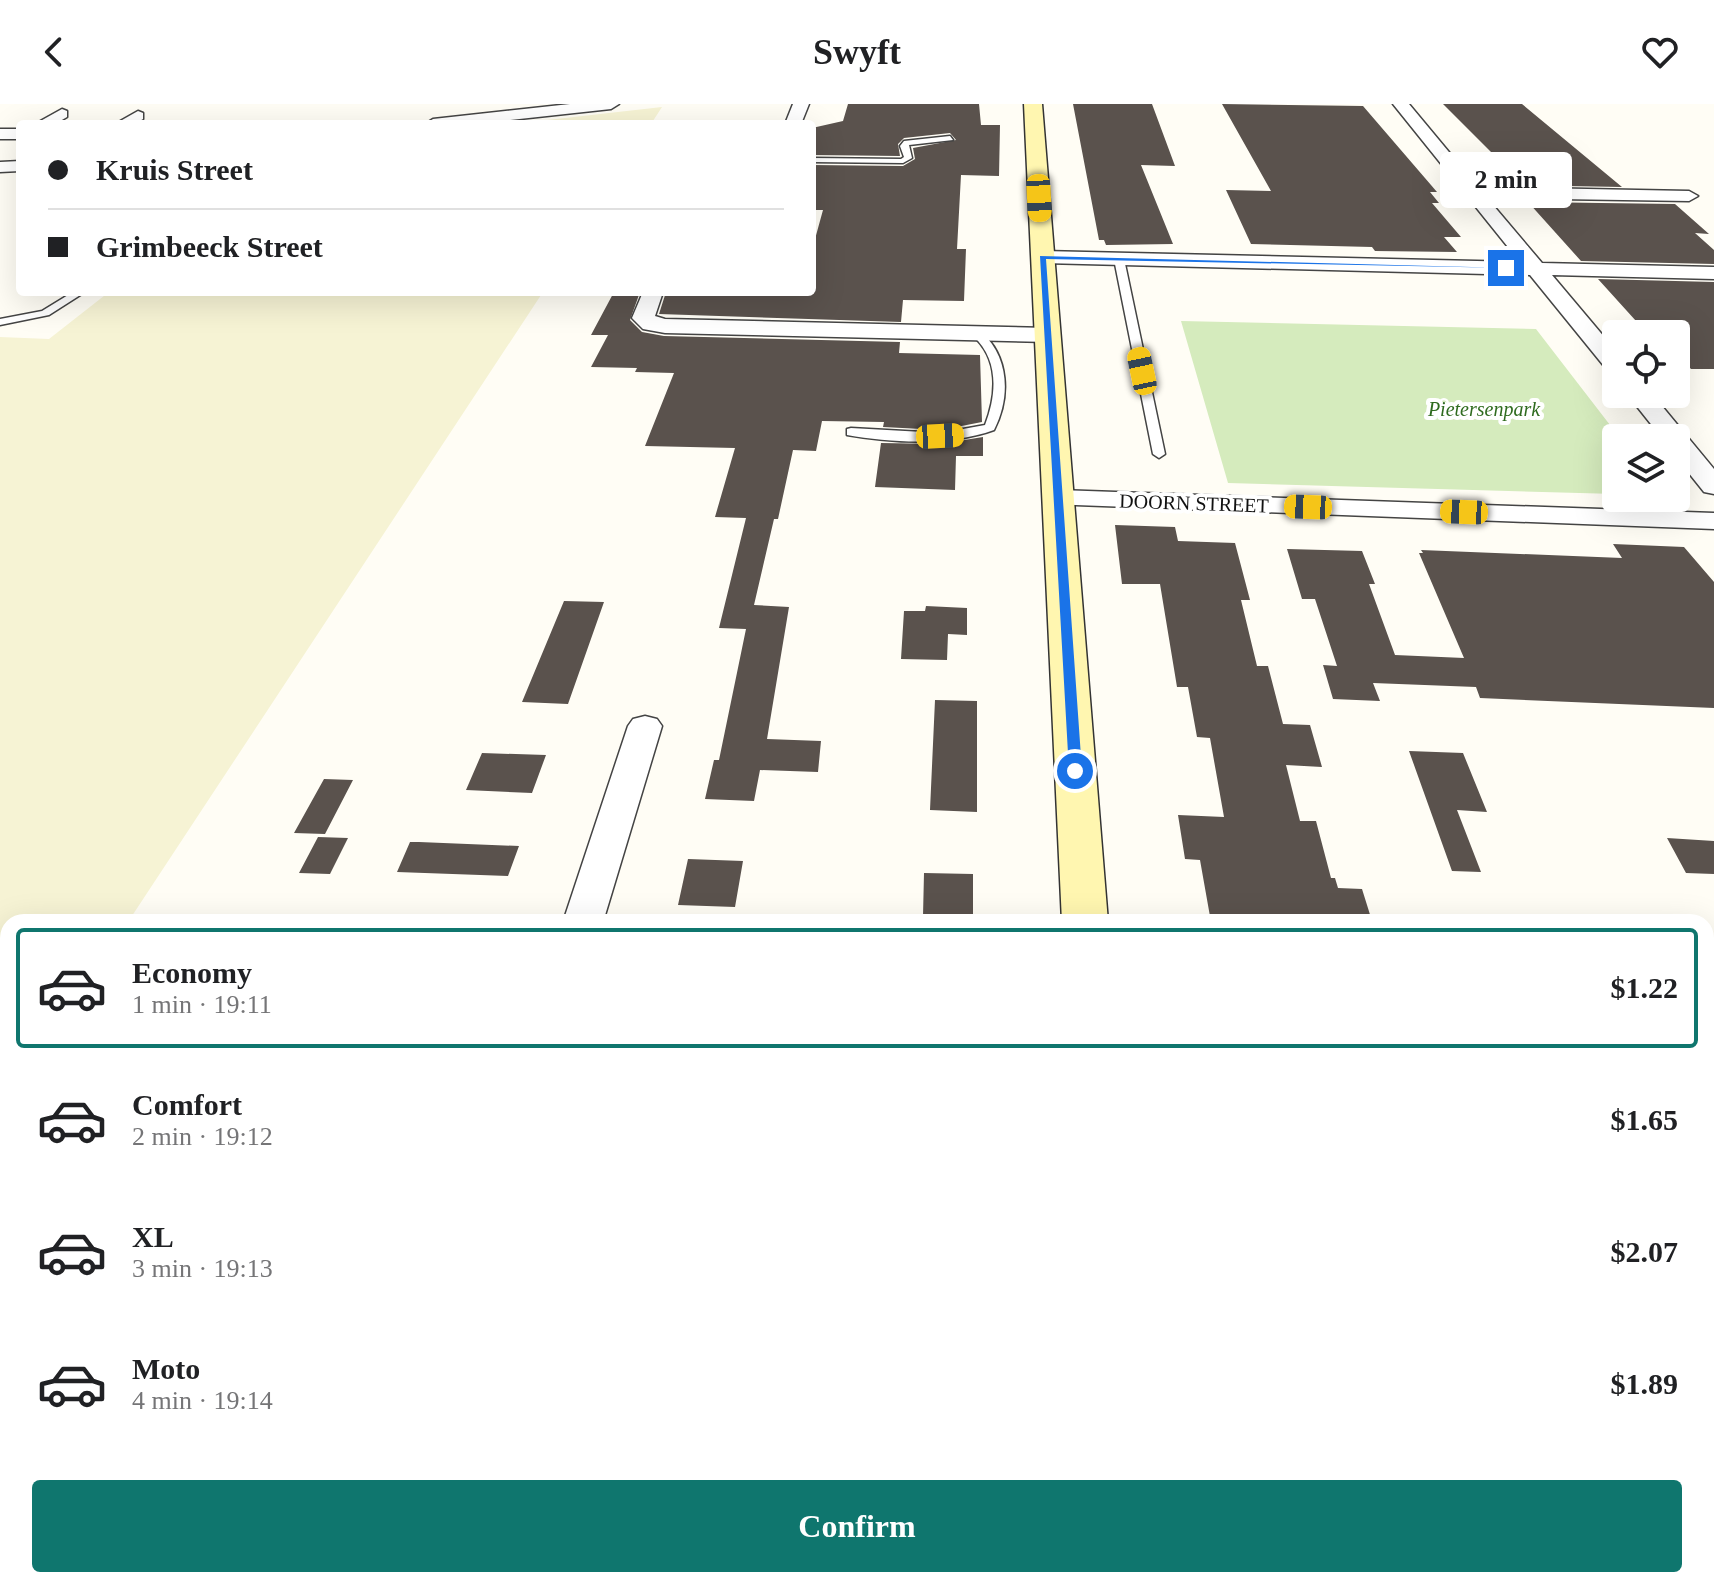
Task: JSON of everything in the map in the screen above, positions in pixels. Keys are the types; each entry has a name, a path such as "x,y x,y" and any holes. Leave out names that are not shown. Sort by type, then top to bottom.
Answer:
{"street":[{"path":"498,118 571,104"},
{"path":"476,120 611,104"},
{"path":"1033,104 1085,914"},
{"path":"1401,104 1602,349"},
{"path":"51,120 62,114"},
{"path":"130,120 138,116"},
{"path":"1473,192 1689,196"},
{"path":"1043,257 1714,273"},
{"path":"651,296 643,318 651,324 665,326 1048,335"},
{"path":"1650,408 1663,424"},
{"path":"1690,457 1714,486"},
{"name":"DOORN STREET","path":"1059,498 1714,521"},
{"path":"586,914 645,726"}],"lane":[{"path":"816,160 903,161 908,158 904,146 907,143 950,138"},
{"path":"1119,259 1159,454"},
{"path":"0,322 45,313 73,296"},
{"path":"851,432 940,436 976,433 990,427 997,390 997,368 992,348 977,334"}],"shaded area":[{"path":"662,107 654,120 547,120"},
{"path":"104,296 540,296 133,914 0,914 0,337 49,339"}],"green space":[{"name":"Pietersenpark","path":"1181,321 1536,329 1609,424 1602,424 1602,494 1228,483"}],"building":[{"path":"848,104 979,104 981,125 1000,125 999,176 961,175 957,249 966,249 964,301 903,300 901,322 659,314 665,296 816,296 816,235 823,210 816,210 816,165 903,166 915,159 913,148 956,140 950,133 904,138 898,144 900,156 816,155 816,127 843,121"},
{"path":"1073,104 1152,104 1175,166 1141,165 1173,244 1106,245 1104,240 1099,240"},
{"path":"1222,104 1363,106 1437,192 1430,192 1439,203 1432,203 1461,237 1444,237 1457,252 1251,244 1226,190 1271,191"},
{"path":"1443,104 1522,104 1622,187 1513,185 1498,169 1508,169"},
{"path":"1528,202 1675,204 1709,234 1695,233 1714,250 1714,264 1581,261"},
{"path":"1598,279 1714,282 1714,369 1690,368 1690,320 1635,320"},
{"path":"612,296 639,296 630,320 642,332 664,336 900,342 899,353 980,355 982,422 941,430 883,427 884,422 822,421 816,451 793,450 754,605 789,607 767,739 821,741 818,772 760,770 754,801 705,799 714,760 719,760 746,629 719,628 746,518 715,517 735,448 645,446 674,373 591,367 608,335 591,335"},
{"path":"983,437 983,456 956,456 955,490 875,487 881,443 940,444"},
{"path":"1115,525 1175,527 1178,541 1235,543 1250,600 1241,600 1257,666 1268,666 1283,724 1310,725 1322,767 1286,765 1300,821 1316,821 1331,878 1335,878 1338,888 1362,889 1370,914 1210,914 1200,860 1185,859 1178,815 1224,817 1210,738 1197,737 1188,687 1177,687 1160,584 1122,584"},
{"path":"1613,544 1684,547 1714,582 1714,708 1480,698 1476,687 1373,683 1380,701 1333,699 1323,665 1337,666 1315,599 1302,599 1287,549 1362,551 1375,584 1369,584 1395,655 1464,658 1419,553 1423,553 1421,550 1622,558"},
{"path":"564,601 604,602 568,704 522,702"},
{"path":"926,606 967,608 967,635 948,634 947,660 901,659 904,611 925,611"},
{"path":"935,700 977,701 977,812 930,810"},
{"path":"1409,751 1463,753 1487,812 1457,810 1481,872 1452,871"},
{"path":"482,753 546,755 532,793 466,790"},
{"path":"324,779 353,780 325,834 294,833"},
{"path":"318,837 348,838 330,874 299,873"},
{"path":"1667,838 1714,841 1714,874 1686,873"},
{"path":"410,842 519,846 508,876 397,872"},
{"path":"688,859 743,861 735,907 678,905"},
{"path":"924,873 973,874 973,914 923,914"}],"route":[{"path":"1075,771 1043,257 1506,268"}]}
